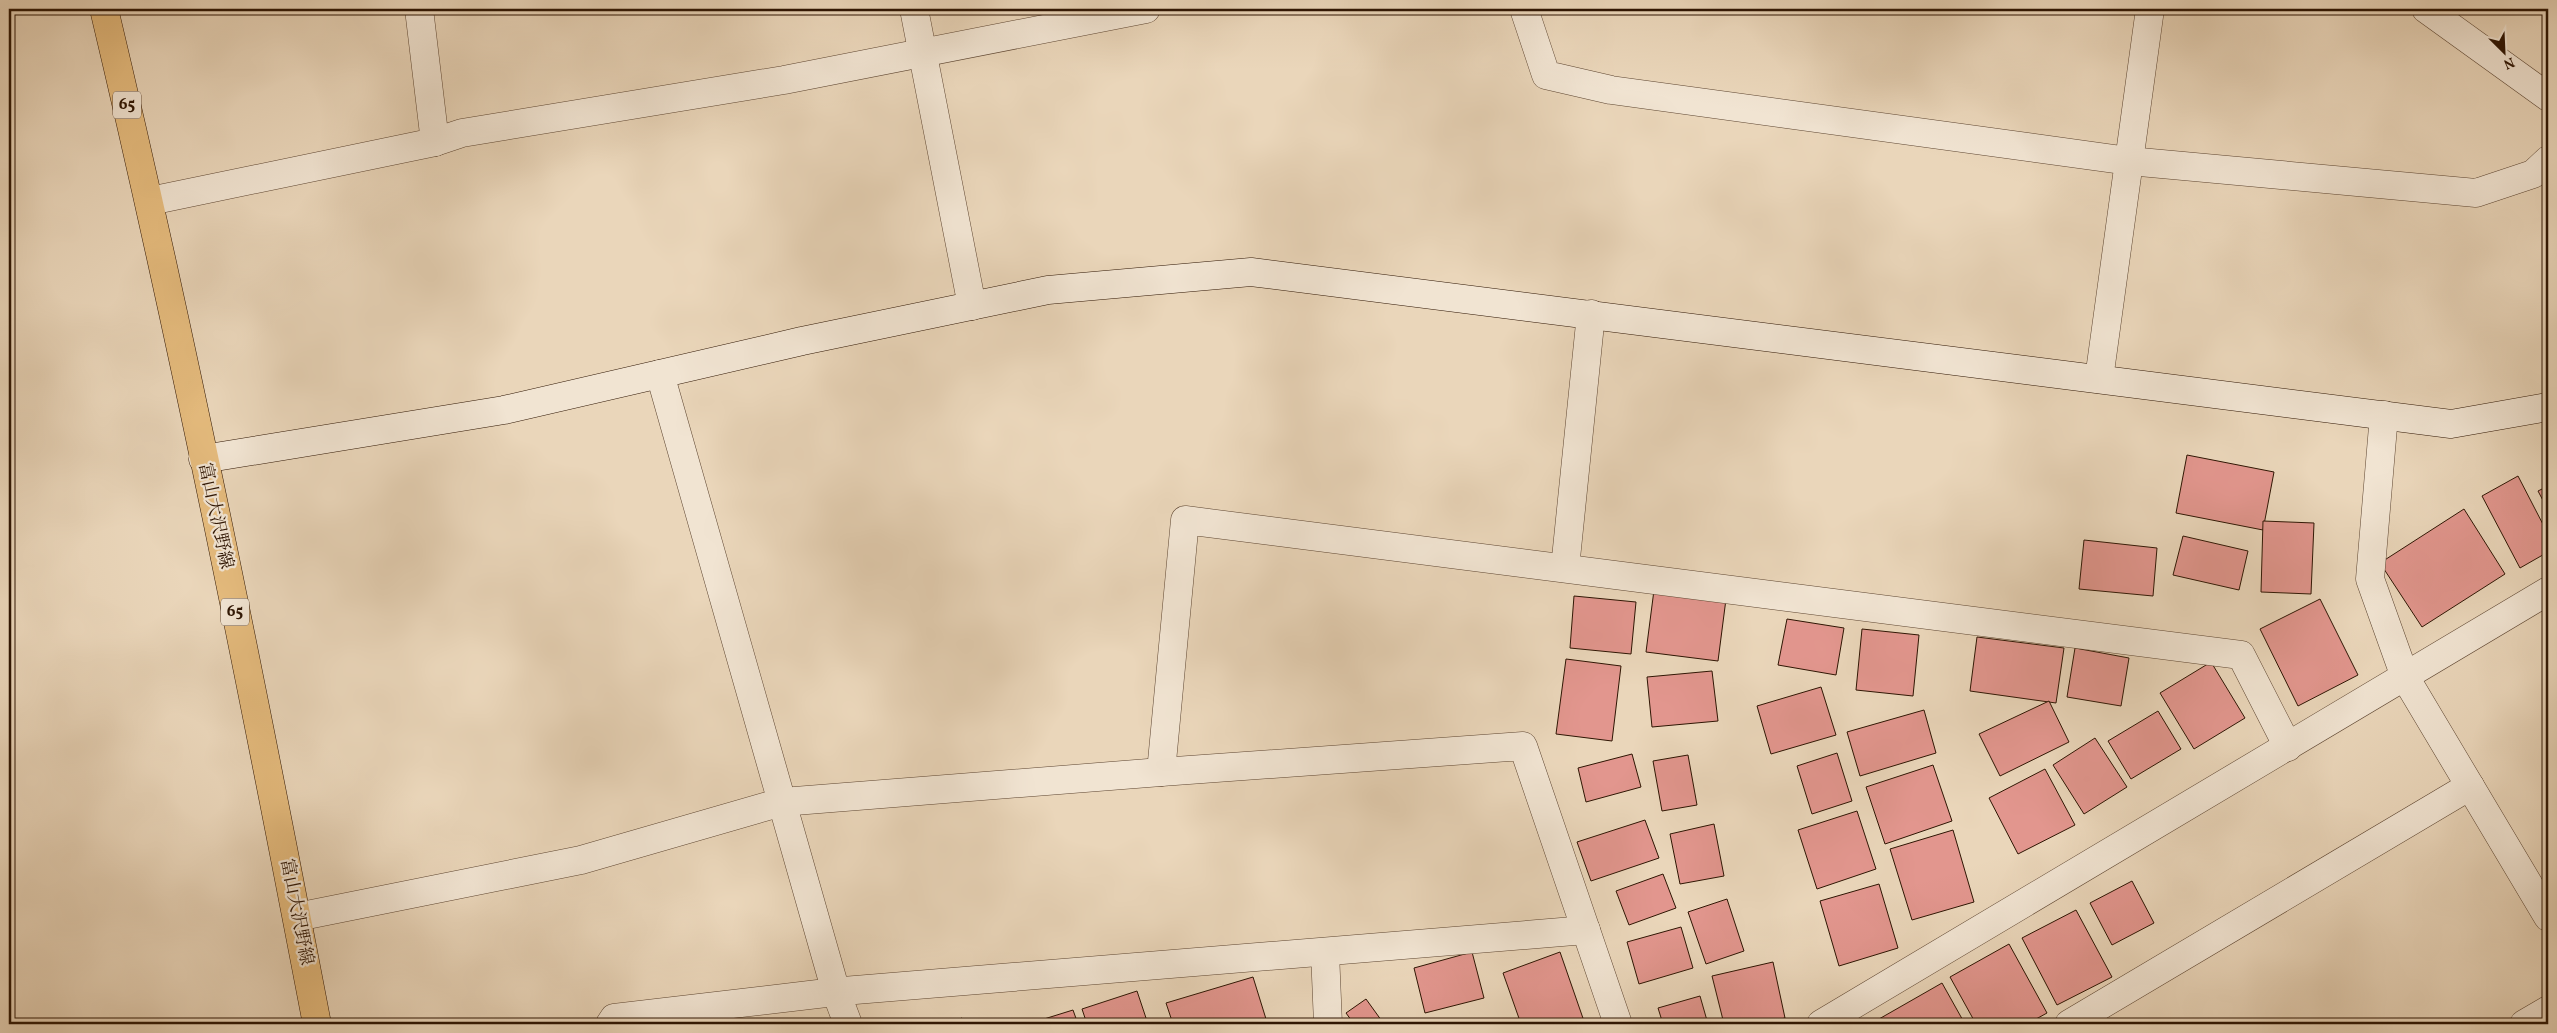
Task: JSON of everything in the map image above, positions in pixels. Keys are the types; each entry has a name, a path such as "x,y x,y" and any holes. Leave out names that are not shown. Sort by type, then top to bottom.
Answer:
{"main road":[{"name":"富山大沢野線","path":"104,9 150,201 297,917 317,1024"}],"street":[{"path":"419,9 435,142"},
{"path":"914,9 972,306"},
{"path":"150,201 435,142 462,133 784,80 1146,9"},
{"path":"1524,9 1546,75 1610,90 2129,161 2476,192 2533,174 2548,160"},
{"path":"2099,379 2150,9"},
{"path":"2426,9 2548,97"},
{"path":"203,459 504,410 660,374 1048,290 1251,272 2451,424 2548,407"},
{"path":"1565,568 1591,314"},
{"path":"660,374 836,992 848,1024"},
{"path":"2384,415 2370,579 2405,676 2548,917"},
{"path":"1161,772 1185,520 2241,655 2288,747"},
{"path":"1822,1024 2548,591"},
{"path":"297,917 582,860 782,802 1523,746 1618,1024"},
{"path":"2069,1024 2470,786"},
{"path":"610,1024 614,1018 836,992 1586,930"},
{"path":"1325,952 1328,1024"},
{"path":"2524,1024 2548,1010"}],"building":[{"path":"2187,455 2274,472 2263,530 2176,513"},
{"path":"2518,476 2548,534 2548,552 2520,568 2482,496"},
{"path":"2548,486 2548,510 2538,491"},
{"path":"2464,509 2505,574 2422,627 2380,563"},
{"path":"2263,521 2314,523 2311,594 2261,592"},
{"path":"2183,536 2248,551 2239,590 2173,575"},
{"path":"2084,540 2157,548 2153,596 2079,589"},
{"path":"1654,590 1726,599 1718,661 1646,652"},
{"path":"1574,596 1636,602 1631,654 1570,648"},
{"path":"2320,599 2358,675 2298,706 2260,629"},
{"path":"1787,619 1844,628 1836,675 1778,665"},
{"path":"1862,629 1919,635 1913,696 1856,690"},
{"path":"1977,637 2064,648 2056,703 1970,691"},
{"path":"2075,648 2129,658 2121,706 2067,697"},
{"path":"1566,659 1621,666 1612,741 1556,734"},
{"path":"2211,662 2245,718 2194,749 2160,693"},
{"path":"1712,671 1718,721 1652,727 1647,677"},
{"path":"1821,687 1836,735 1771,754 1757,706"},
{"path":"2049,701 2069,742 2000,776 1979,734"},
{"path":"1924,710 1936,753 1860,776 1847,732"},
{"path":"2158,711 2181,749 2131,779 2108,741"},
{"path":"2095,738 2127,787 2084,814 2053,765"},
{"path":"1837,753 1852,801 1812,814 1797,766"},
{"path":"1632,754 1641,787 1586,802 1578,768"},
{"path":"1688,755 1697,805 1662,811 1653,761"},
{"path":"1933,765 1952,821 1885,844 1866,787"},
{"path":"2045,769 2075,825 2018,854 1989,798"},
{"path":"1857,811 1876,869 1817,889 1798,830"},
{"path":"1645,820 1659,858 1591,881 1577,842"},
{"path":"1714,824 1724,876 1680,884 1670,834"},
{"path":"1953,830 1974,902 1912,920 1890,849"},
{"path":"1663,874 1676,908 1629,925 1616,891"},
{"path":"2132,881 2154,923 2112,945 2090,903"},
{"path":"1879,884 1898,948 1839,966 1820,901"},
{"path":"1727,899 1744,951 1706,964 1688,912"},
{"path":"2076,910 2112,977 2057,1005 2022,938"},
{"path":"1681,927 1693,968 1639,984 1627,942"},
{"path":"2009,944 2047,1013 2027,1024 1976,1024 1950,977"},
{"path":"1472,952 1484,998 1425,1013 1414,968"},
{"path":"1560,952 1585,1024 1521,1024 1503,973"},
{"path":"1773,962 1785,1018 1759,1024 1724,1024 1712,976"},
{"path":"1253,977 1266,1019 1249,1024 1173,1024 1166,1003"},
{"path":"1942,983 1965,1024 1882,1024 1879,1019"},
{"path":"1137,991 1148,1024 1087,1024 1082,1009"},
{"path":"1700,996 1708,1024 1663,1024 1658,1008"},
{"path":"1366,999 1384,1024 1354,1024 1346,1013"},
{"path":"1073,1010 1078,1024 1028,1024"},
{"path":"962,1018 964,1024 945,1024"}]}
